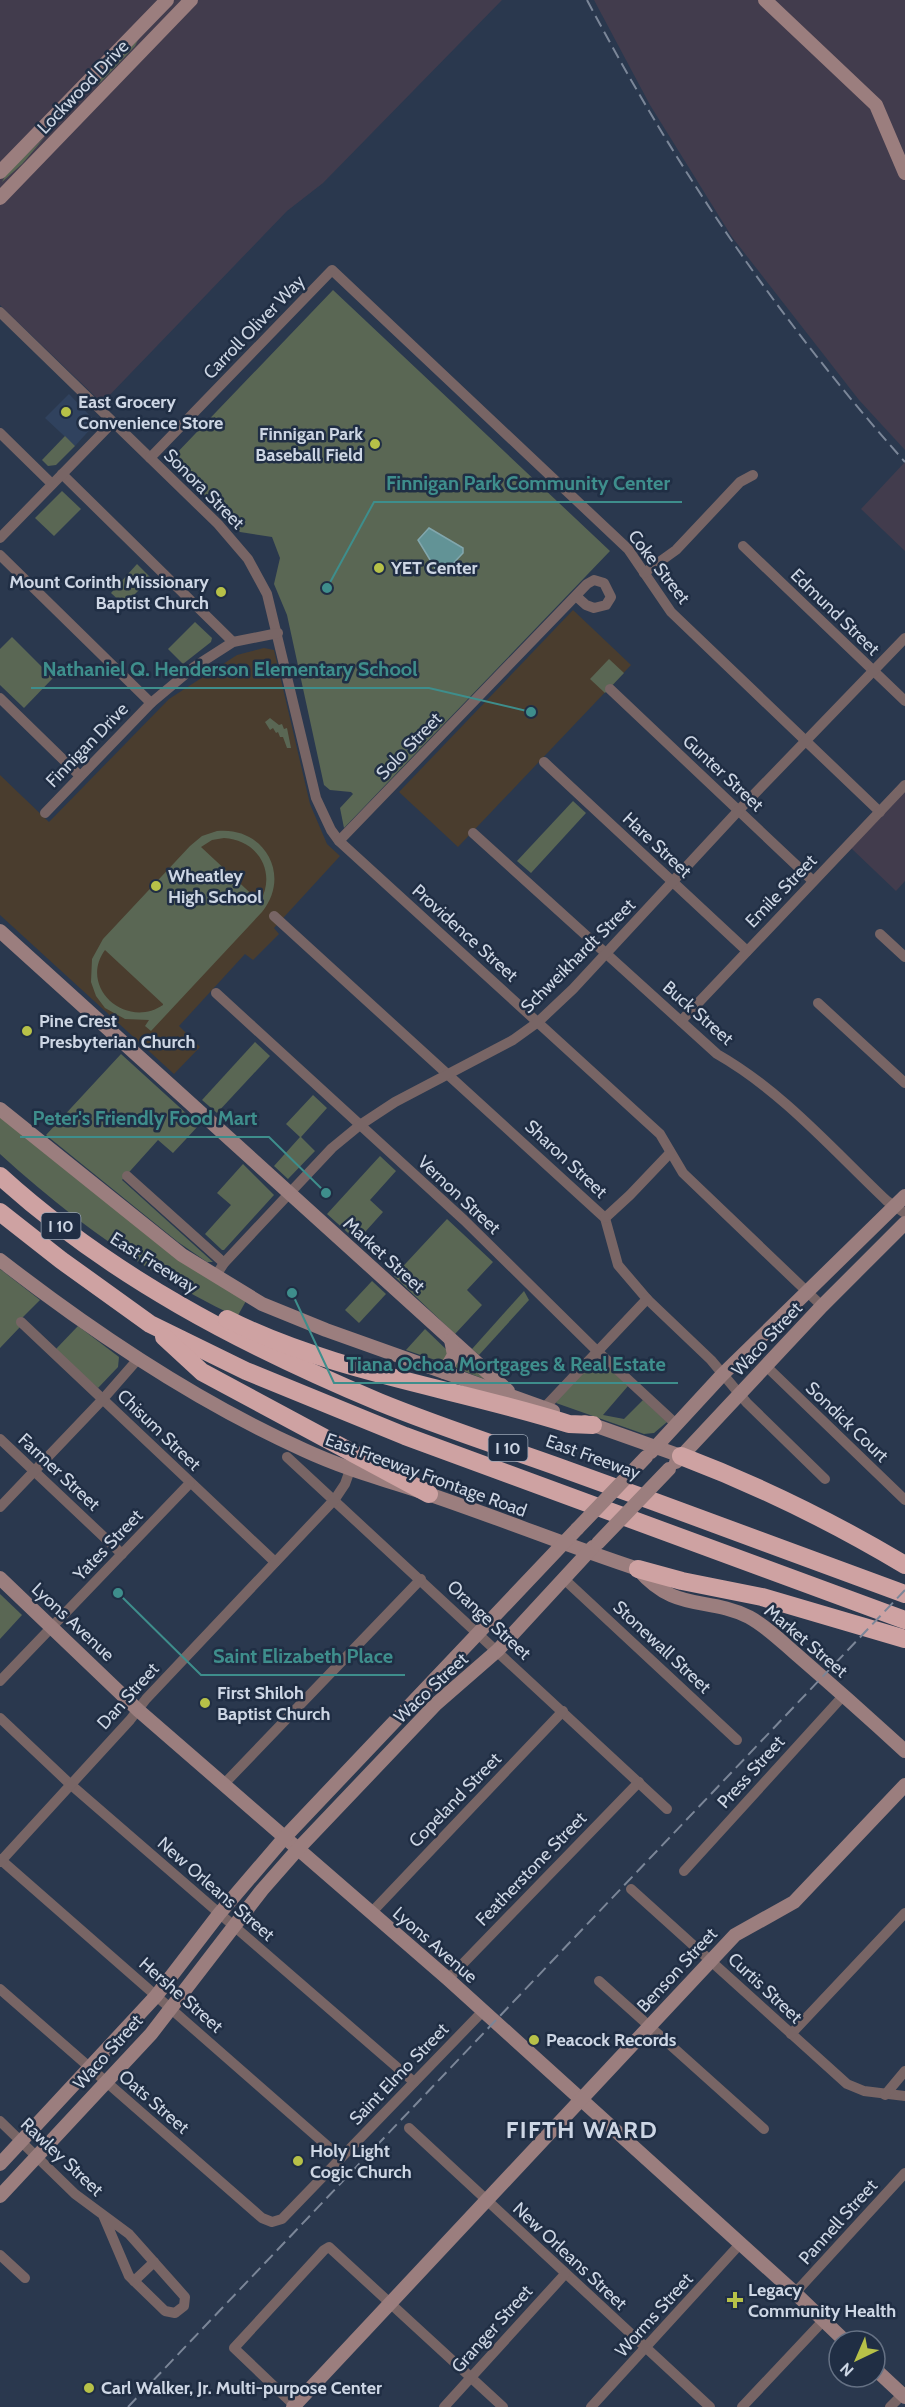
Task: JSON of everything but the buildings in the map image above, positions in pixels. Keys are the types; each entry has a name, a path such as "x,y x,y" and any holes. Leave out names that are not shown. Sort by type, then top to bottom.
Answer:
{"highway":[{"name":"East Freeway","path":"0,1176 41,1211 125,1272 238,1338 382,1403 905,1594"},
{"name":"I 10","path":"0,1212 61,1260 150,1324 246,1371 385,1428 905,1620"},
{"path":"125,1272 159,1280 244,1327 324,1357 569,1424 593,1425"},
{"path":"150,1324 202,1372 429,1494"},
{"path":"675,1462 736,1477 794,1503 905,1565"},
{"path":"638,1569 682,1581 762,1597 905,1639"}],"main road":[{"name":"Lockwood Drive","path":"0,172 167,0"},
{"name":"Lockwood Drive","path":"0,198 191,0"},
{"path":"765,0 876,105 905,173"},
{"path":"84,86 96,99"},
{"path":"45,125 58,138"},
{"name":"Market Street","path":"0,931 514,1396"},
{"path":"0,1109 169,1245 215,1277 262,1304 294,1318 593,1425 675,1462"},
{"name":"Waco Street","path":"0,2164 156,1996 219,1914 285,1837 722,1375 807,1293 899,1210 905,1196"},
{"name":"Waco Street","path":"0,2196 151,2034 233,1926 298,1849 436,1704 498,1650 822,1306 905,1223"},
{"name":"East Freeway Frontage Road","path":"0,1260 80,1320 138,1359 251,1424 350,1470 429,1494 563,1543 593,1548 638,1569"},
{"path":"444,1372 454,1355 451,1340"},
{"name":"Market Street","path":"638,1569 658,1589 681,1600 749,1617 843,1695 905,1751"},
{"name":"Lyons Avenue","path":"0,1578 138,1710 448,1979 832,2329"},
{"path":"381,1736 393,1749"},
{"name":"Benson Street","path":"295,2406 711,1960 743,1928 794,1902 905,1785"},
{"path":"887,2379 904,2394"}],"street":[{"name":"Carroll Oliver Way","path":"150,458 332,270"},
{"name":"Coke Street","path":"332,270 628,549 671,612 879,812"},
{"name":"Sonora Street","path":"0,312 241,549 267,594 278,633"},
{"path":"0,538 112,423"},
{"path":"0,433 52,484"},
{"path":"62,474 233,642"},
{"path":"644,573 676,550 740,482 753,475"},
{"name":"Edmund Street","path":"743,546 905,701"},
{"path":"0,555 151,703"},
{"name":"Solo Street","path":"339,841 576,596"},
{"name":"Finnigan Drive","path":"45,813 151,703 194,667 233,642 278,633"},
{"name":"Providence Street","path":"278,633 316,798 331,830 339,841 660,1134 683,1173 822,1306"},
{"name":"Schweikhardt Street","path":"215,1277 224,1263 332,1148 360,1125 448,1073 513,1040 538,1022 606,954 738,811 905,638"},
{"name":"Gunter Street","path":"610,689 813,881"},
{"path":"0,698 80,776"},
{"name":"Hare Street","path":"544,762 747,951"},
{"name":"Emile Street","path":"681,1021 905,785"},
{"name":"Buck Street","path":"473,833 717,1054 744,1070 772,1092 899,1210"},
{"name":"Sharon Street","path":"274,916 605,1218 618,1265 647,1299 711,1359 740,1394 825,1479"},
{"path":"880,934 905,957"},
{"name":"Vernon Street","path":"216,993 464,1220 597,1351 676,1424"},
{"path":"818,1003 905,1083"},
{"path":"605,1218 670,1153"},
{"path":"127,1176 224,1263"},
{"path":"544,1408 647,1299"},
{"name":"Chisum Street","path":"21,1322 275,1562"},
{"path":"0,1507 103,1400 138,1359"},
{"name":"Sondick Court","path":"766,1367 905,1500"},
{"name":"Farmer Street","path":"0,1439 122,1554"},
{"name":"Orange Street","path":"287,1457 667,1809"},
{"name":"Dan Street","path":"1,1860 334,1500 345,1484 350,1470"},
{"name":"Yates Street","path":"0,1681 190,1483"},
{"path":"224,1784 421,1579"},
{"name":"Stonewall Street","path":"564,1579 737,1740"},
{"name":"Press Street","path":"684,1871 843,1695"},
{"name":"Copeland Street","path":"371,1913 563,1711"},
{"name":"New Orleans Street","path":"0,1718 70,1784 414,2082"},
{"name":"Featherstone Street","path":"448,1979 639,1782"},
{"name":"Hershe Street","path":"1,1860 340,2157"},
{"name":"Curtis Street","path":"632,1889 847,2084 864,2091 885,2095"},
{"path":"791,2034 905,1913"},
{"path":"599,1981 764,2129"},
{"name":"Oats Street","path":"0,1989 258,2215"},
{"name":"Saint Elmo Street","path":"258,2215 272,2222 282,2219 483,2011"},
{"path":"885,2095 905,2071"},
{"path":"885,2095 905,2096"},
{"name":"Rawley Street","path":"0,2121 75,2194 129,2234 185,2297 184,2306 175,2313 165,2311 134,2280 119,2257 103,2215"},
{"name":"New Orleans Street","path":"409,2128 710,2407"},
{"name":"Pannell Street","path":"795,2293 905,2174"},
{"name":"Worms Street","path":"591,2407 740,2244"},
{"path":"295,2406 234,2348 316,2258 329,2247 503,2407"},
{"path":"0,2255 25,2278"},
{"path":"134,2280 154,2262"},
{"name":"Granger Street","path":"444,2407 565,2274"},
{"path":"742,2407 823,2320"},
{"path":"890,2407 904,2394"}],"shaded area":[{"path":"0,0 502,0 323,183 287,211 102,403 0,305"},
{"path":"594,0 905,0 905,450 859,400 732,237 650,105"},
{"path":"138,40 135,46 95,86 99,78"},
{"path":"45,137 22,164 2,182 6,174"},
{"path":"333,290 610,551 344,828 340,808 353,794 330,790 324,785 287,615 274,584 280,558 272,537 240,532 173,464 172,458"},
{"path":"69,394 94,420 94,425 75,446 45,418"},
{"path":"65,436 75,446 56,465 48,466 42,460"},
{"path":"905,462 905,551 861,509"},
{"path":"62,491 81,509 54,536 35,518"},
{"path":"429,528 463,548 463,553 444,573 438,573 418,540"},
{"path":"137,564 151,578 124,605 111,593"},
{"path":"573,610 631,665 458,847 399,792"},
{"path":"195,622 212,638 211,642 183,664 168,649"},
{"path":"12,637 53,678 24,708 0,685 0,649"},
{"name":"Wheatley High School","path":"264,648 274,650 310,804 327,844 340,856 274,928 279,934 253,960 245,954 179,1026 200,1047 174,1074 0,915 0,775 49,822 169,699 237,655"},
{"path":"609,659 624,673 605,693 590,679"},
{"path":"270,718 279,725 282,724 284,729 287,728 291,748 287,748 283,737 280,737 278,732 276,733 273,728 270,730 265,722"},
{"path":"905,792 905,881 896,891 851,848"},
{"path":"573,801 586,813 531,873 517,861"},
{"path":"217,831 234,832 248,836 260,845 273,869 274,883 271,898 262,912 151,1031 145,1026 149,1020 125,1019 105,1008 96,996 91,982 92,959 103,939 202,836","holes":["224,838 246,845 255,851 261,860 266,880 265,891 260,902 201,847 212,840","105,950 163,1004 163,1005 149,1011 135,1012 121,1008 110,1001 97,978 98,964"]},
{"path":"255,1042 270,1056 217,1113 202,1100"},
{"path":"121,1054 199,1125 173,1153 158,1140 122,1180 213,1262 207,1262 178,1242 46,1135"},
{"path":"313,1095 327,1108 301,1137 315,1151 288,1179 274,1166 300,1137 286,1124"},
{"path":"0,1115 179,1259 246,1301 237,1317 142,1265 83,1223 27,1178 0,1154"},
{"path":"380,1156 396,1171 370,1200 383,1212 357,1241 327,1214"},
{"path":"243,1164 274,1195 222,1250 205,1234 231,1205 217,1193"},
{"path":"447,1219 493,1262 467,1290 482,1305 455,1334 394,1276"},
{"path":"0,1269 40,1300 19,1321 20,1327 0,1348"},
{"path":"372,1281 386,1294 359,1323 345,1310"},
{"path":"524,1291 529,1300 479,1355 472,1349"},
{"path":"78,1326 119,1357 118,1367 98,1388 55,1350"},
{"path":"425,1329 450,1353 444,1363 406,1350"},
{"path":"459,1354 492,1382 453,1367"},
{"path":"598,1358 628,1386 603,1415 624,1419 643,1400 667,1422 654,1433 644,1434 556,1403 559,1397"},
{"path":"0,1594 22,1615 0,1639"}],"railway":[{"path":"587,0 657,124 732,241 814,353 905,462"},
{"path":"128,2407 905,1590"}],"place":[{"name":"East Grocery Convenience Store","path":"66,412"},
{"name":"Finnigan Park Baseball Field","path":"375,444"},
{"name":"YET Center","path":"379,568"},
{"name":"Finnigan Park Community Center","path":"327,588"},
{"name":"Mount Corinth Missionary Baptist Church","path":"221,592"},
{"name":"Nathaniel Q. Henderson Elementary School","path":"531,712"},
{"name":"Wheatley High School","path":"156,886"},
{"name":"Pine Crest Presbyterian Church","path":"27,1031"},
{"name":"Peter's Friendly Food Mart","path":"326,1193"},
{"name":"Tiana Ochoa Mortgages & Real Estate","path":"292,1293"},
{"name":"Saint Elizabeth Place","path":"118,1593"},
{"name":"First Shiloh Baptist Church","path":"205,1703"},
{"name":"Peacock Records","path":"534,2040"},
{"name":"Holy Light Cogic Church","path":"298,2161"},
{"name":"Legacy Community Health","path":"735,2300"},
{"name":"Carl Walker, Jr. Multi-purpose Center","path":"89,2388"}],"district":[{"name":"FIFTH WARD","path":"582,2130"}]}
